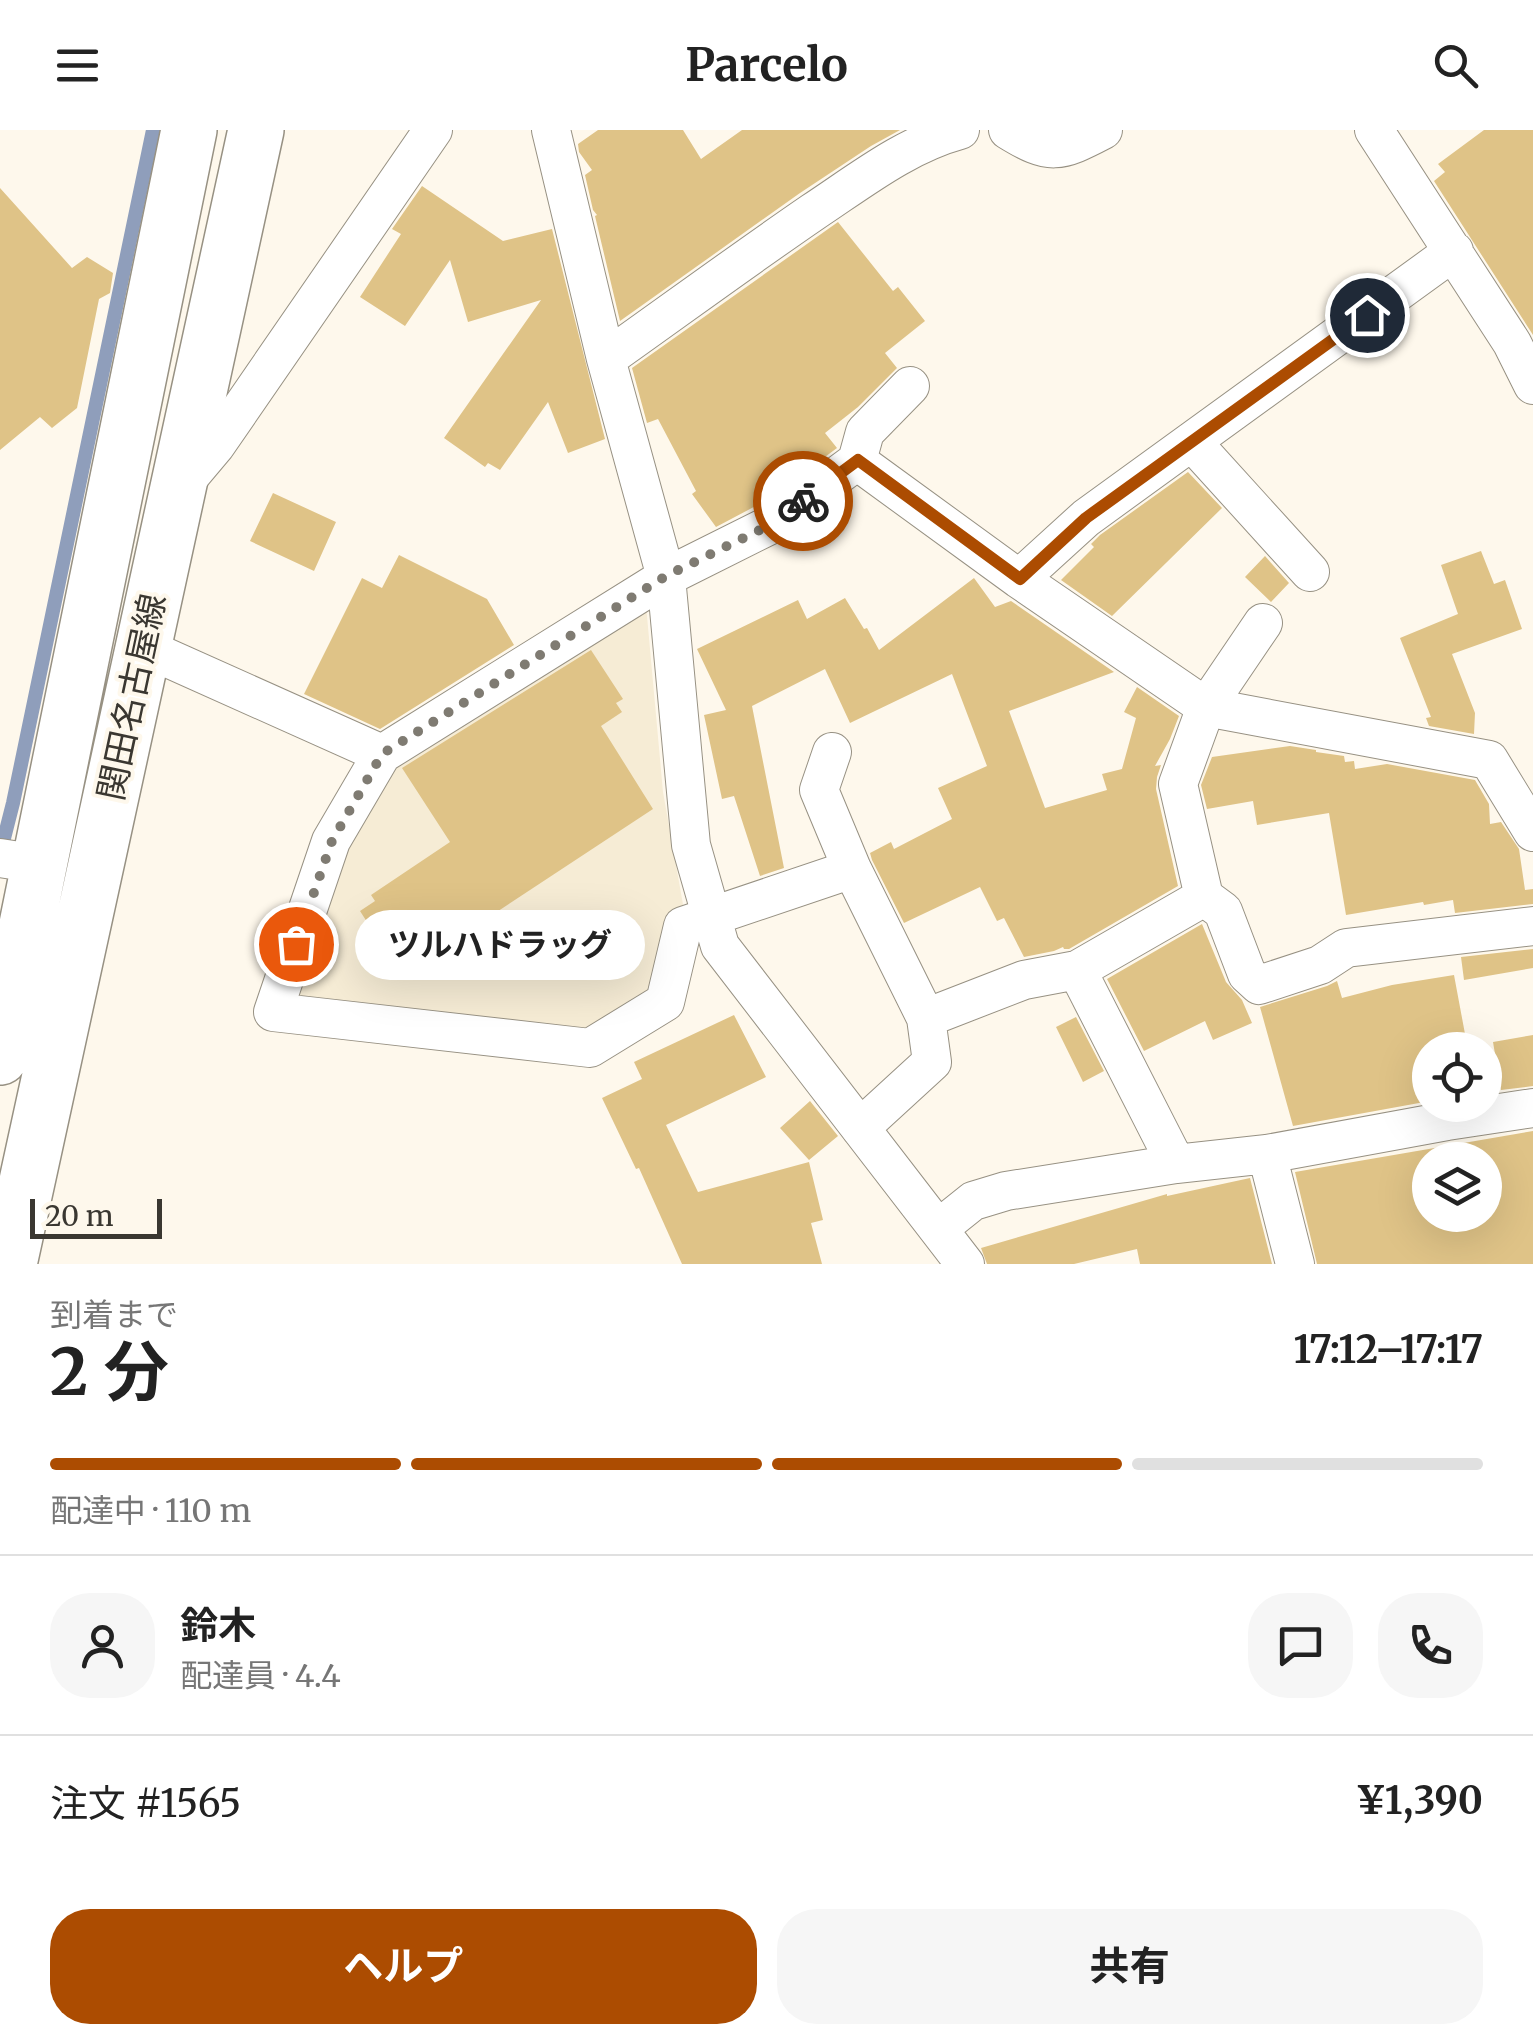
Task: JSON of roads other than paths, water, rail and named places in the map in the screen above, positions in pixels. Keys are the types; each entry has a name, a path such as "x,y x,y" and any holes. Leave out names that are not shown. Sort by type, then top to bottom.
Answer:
{"main road":[{"name":"関田名古屋線","path":"0,1057 19,861 189,130"},
{"name":"関田名古屋線","path":"9,1264 256,130"}],"street":[{"path":"179,488 216,445 433,130"},
{"path":"550,130 606,360 666,576 691,845 720,946 965,1264"},
{"path":"606,360 740,262 892,159 935,136 960,130"},
{"path":"1009,130 1036,147 1058,149 1103,130"},
{"path":"1374,130 1512,343 1533,385"},
{"path":"1020,579 1086,518 1454,252"},
{"path":"852,869 683,926 665,1002 590,1048 273,1012 332,841 382,754 666,576 772,524 858,460 865,432 910,386"},
{"path":"1192,442 1310,572"},
{"path":"858,460 1020,579 1206,707 1489,760 1533,832"},
{"path":"1263,623 1206,707 1178,784 1204,897 1222,911 1247,974 1259,985 1320,965 1346,948 1533,926"},
{"path":"143,648 382,754"},
{"path":"832,752 820,790 852,869 926,1018 932,1062 860,1128"},
{"path":"926,1018 1024,980 1078,970 1204,897"},
{"path":"1078,970 1176,1164"},
{"path":"938,1229 972,1201 1006,1191 1267,1154 1533,1108"},
{"path":"1267,1154 1295,1264"}],"waterway":[{"path":"0,854 153,130"}],"place":[{"name":"ツルハドラッグ","path":"296,944"}]}
